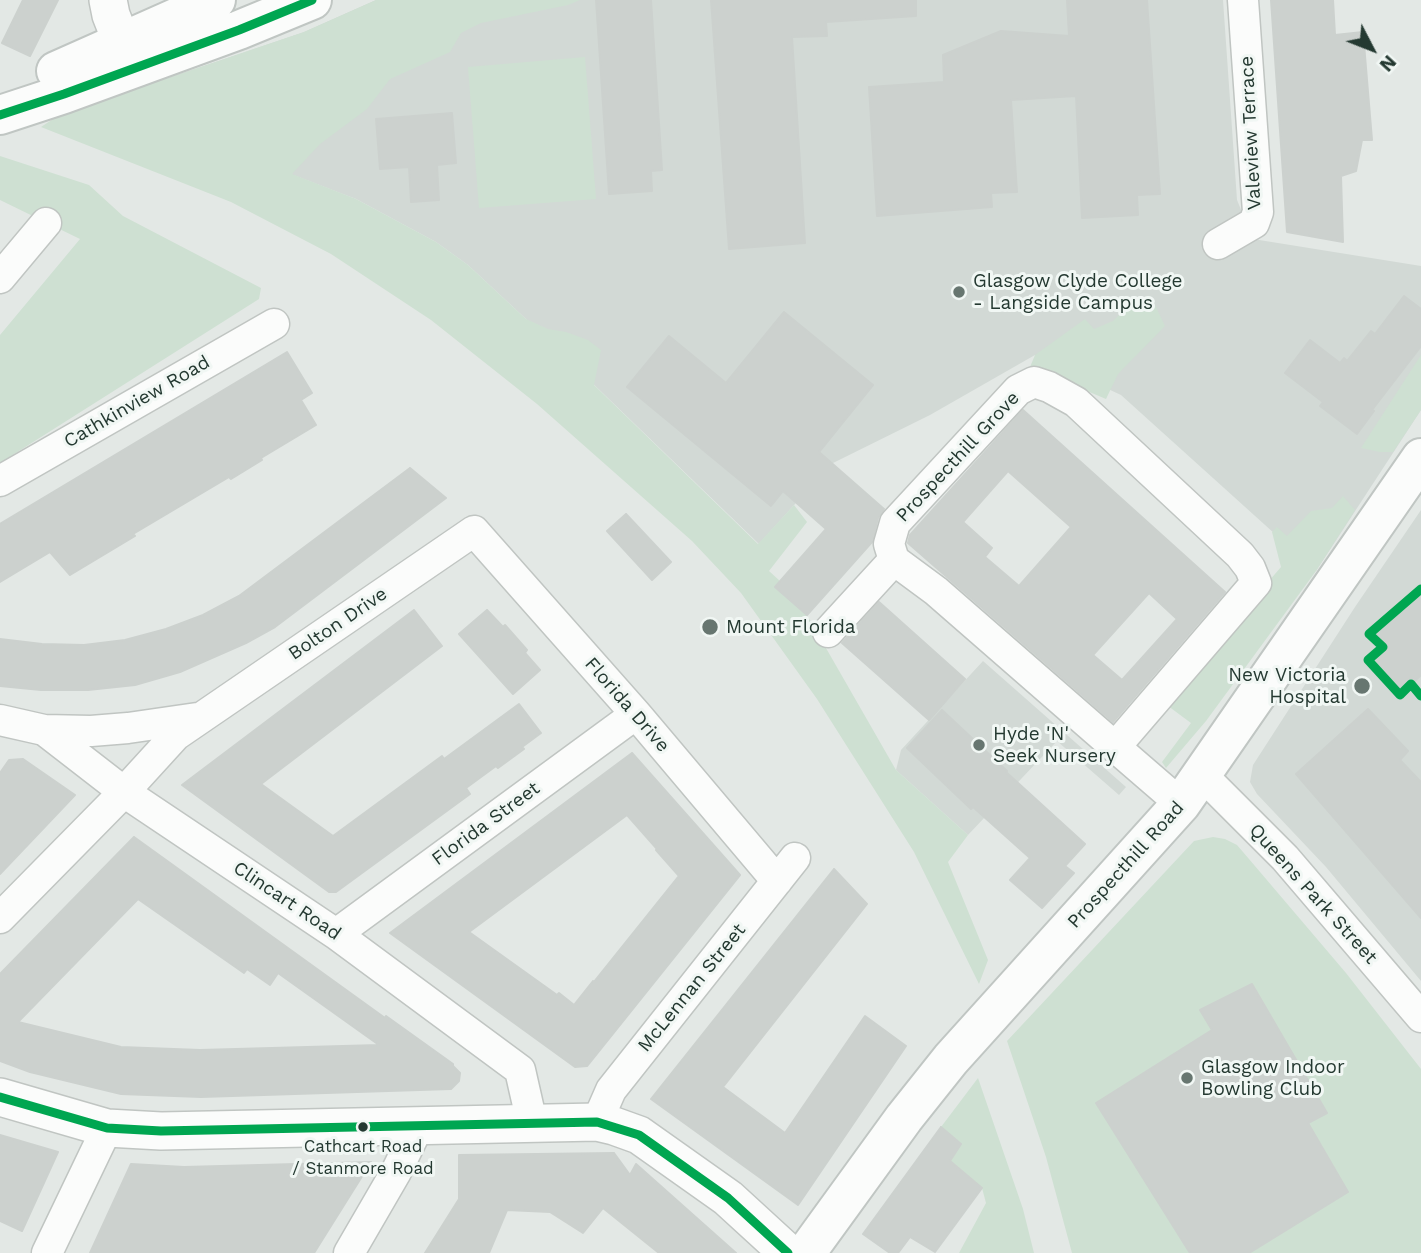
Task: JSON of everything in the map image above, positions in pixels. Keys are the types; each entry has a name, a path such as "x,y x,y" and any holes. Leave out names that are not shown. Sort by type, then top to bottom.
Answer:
{"main road":[{"path":"0,116 222,12 312,0"},
{"path":"0,96 128,56"},
{"name":"Prospecthill Road","path":"806,1253 904,1118 951,1059 1192,790 1421,458"}],"street":[{"path":"108,0 111,15 128,56"},
{"name":"Valeview Terrace","path":"1218,244 1254,223 1258,212 1243,0"},
{"path":"0,278 46,223"},
{"name":"Cathkinview Road","path":"0,481 274,324"},
{"name":"Prospecthill Grove","path":"894,560 890,544 895,523 1018,390 1034,382 1076,402 1240,555 1250,568 1256,583 1115,747"},
{"name":"Florida Drive","path":"474,531 636,714 786,870"},
{"name":"Bolton Drive","path":"0,918 176,735 474,531"},
{"path":"828,632 894,560 936,591 1115,747 1192,790"},
{"name":"Florida Street","path":"336,934 636,714"},
{"name":"Bolton Drive","path":"44,730 116,729 201,717"},
{"name":"Clincart Road","path":"0,720 44,730 124,792 336,934 520,1070 532,1122"},
{"name":"Queens Park Street","path":"1192,790 1285,858 1421,1016"},
{"name":"McLennan Street","path":"597,1122 611,1090 786,870"},
{"path":"0,1097 107,1128 162,1131 597,1122 639,1135 728,1198 788,1253"},
{"path":"349,1253 396,1172 419,1125"},
{"path":"47,1253 107,1128"}],"shaded area":[{"name":"Glasgow Clyde College - Langside Campus","path":"376,0 1223,0 1237,200 1253,239 1421,266 1421,410 1316,571 1121,395 1035,355 930,415 831,464 759,544 526,319 468,265 436,242 356,199 296,176 59,115 304,32"},
{"name":"New Victoria Hospital","path":"1421,510 1421,981 1326,867 1257,794 1250,782 1253,765"},
{"name":"Hyde 'N' Seek Nursery","path":"983,661 1126,787 1119,795 1057,741 968,835 896,770 901,750"}],"green space":[{"path":"376,0 580,0 568,5 481,23 461,33 450,52 390,79 367,109 320,144 292,174 356,199 436,242 468,265 526,319 548,329 588,340 601,350 594,385 758,544 794,505 807,522 769,571 780,581 775,587 807,615 896,770 968,835 948,862 988,960 979,984 914,852 817,699 741,593 692,541 537,404 431,320 331,254 231,202 41,127 59,115 304,32"},
{"path":"585,57 596,199 479,208 468,67"},
{"path":"0,156 89,185 123,216 261,288 259,299 0,463 0,335 80,239 0,200"},
{"path":"1136,298 1155,305 1165,326 1118,374 1106,399 1030,367 1035,355 1085,319 1094,329 1113,321"},
{"path":"1421,355 1421,410 1393,452 1361,448"},
{"path":"1343,496 1355,510 1316,571 1206,721 1166,768 1162,762 1191,723 1164,703 1281,567 1272,532 1277,527 1287,536 1311,511 1332,508"},
{"name":"Glasgow Indoor Bowling Club","path":"1213,837 1237,845 1346,973 1421,1069 1421,1253 1072,1253 1046,1157 1007,1041 1194,841"},
{"path":"978,1078 1023,1209 1034,1253 959,1253 986,1203 982,1188 950,1161 941,1127"}],"building":[{"path":"23,0 58,0 30,56 2,43"},
{"path":"596,0 651,0 662,170 651,171 652,191 609,194"},
{"path":"711,0 916,0 916,16 826,22 827,36 792,37 805,243 729,249"},
{"path":"1067,0 1147,0 1160,194 1137,195 1138,215 1082,218 1076,96 1011,100 1017,192 991,193 992,207 877,216 869,87 944,82 943,55 1001,31 1069,36"},
{"path":"1271,0 1333,0 1335,35 1363,32 1372,140 1362,140 1356,171 1341,176 1343,242 1287,232"},
{"path":"452,113 456,163 437,165 439,200 411,202 409,167 380,169 376,119"},
{"path":"1404,296 1421,309 1421,346 1357,434 1320,406 1323,402 1285,373 1310,340 1340,363 1344,358 1347,361 1371,331 1375,334"},
{"path":"784,312 873,385 819,452 884,509 878,518 872,542 807,615 775,587 826,529 783,491 771,506 627,387 669,336 726,383"},
{"path":"287,352 312,393 301,400 316,425 231,479 229,477 133,534 135,536 70,575 50,552 0,582 0,524"},
{"path":"1023,410 1225,592 1113,722 908,543 910,535","holes":["1008,471 1071,527 1019,586 985,557 992,548 963,522","1149,593 1177,619 1122,680 1093,655"]},
{"path":"410,468 446,498 275,627 246,643 180,672 135,685 88,690 41,690 0,686 0,639 84,645 125,640 203,615 239,596"},
{"path":"626,514 671,562 652,580 607,531"},
{"name":"New Victoria Hospital","path":"1421,589 1421,675 1400,695 1368,660 1383,647 1369,634"},
{"path":"879,602 965,679 929,720 842,643"},
{"path":"414,610 442,646 261,784 333,836 442,756 444,759 519,704 541,733 522,747 524,749 466,788 470,794 336,892 329,892 182,785"},
{"path":"487,610 503,627 505,625 540,670 513,694 459,634"},
{"path":"1368,709 1408,751 1400,760 1421,782 1421,918 1296,774"},
{"path":"942,710 1085,844 1065,866 1074,873 1042,908 1010,880 1030,858 973,807 971,809 907,748"},
{"path":"632,753 740,875 587,1066 575,1067 390,933","holes":["627,815 679,876 574,1005 469,932"]},
{"path":"23,759 75,795 0,874 0,773 9,760"},
{"path":"134,837 453,1064 460,1073 459,1081 451,1089 201,1097 121,1094 30,1072 0,1061 0,974","holes":["138,899 244,973 247,969 270,985 278,973 379,1045 200,1050 121,1047 18,1022"]},
{"path":"834,869 867,904 723,1087 785,1133 865,1016 906,1046 798,1205 651,1099"},
{"path":"1252,984 1327,1113 1308,1123 1348,1192 1249,1253 1190,1253 1096,1103 1212,1030 1200,1010"},
{"path":"941,1127 961,1144 950,1161 982,1188 935,1252 910,1237 898,1253 890,1253 863,1234"},
{"path":"0,1135 58,1152 22,1231 0,1221"},
{"path":"614,1153 630,1175 636,1164 736,1253 659,1253 603,1208 583,1233 550,1212 507,1210 489,1253 425,1253 459,1199 459,1155"},
{"path":"371,1162 314,1253 90,1253 131,1164 184,1167"}],"transit line":[{"path":"0,115 239,30 312,0"},
{"path":"1421,589 1369,634 1383,647 1368,660 1400,695 1411,684 1421,696"},
{"path":"0,1097 107,1128 161,1131 597,1122 639,1135 728,1198 788,1253"}],"place":[{"name":"Glasgow Clyde College - Langside Campus","path":"959,292"},
{"name":"Mount Florida","path":"710,627"},
{"name":"New Victoria Hospital","path":"1362,686"},
{"name":"Hyde 'N' Seek Nursery","path":"979,745"},
{"name":"Glasgow Indoor Bowling Club","path":"1187,1078"},
{"name":"Cathcart Road / Stanmore Road","path":"363,1127"}]}
